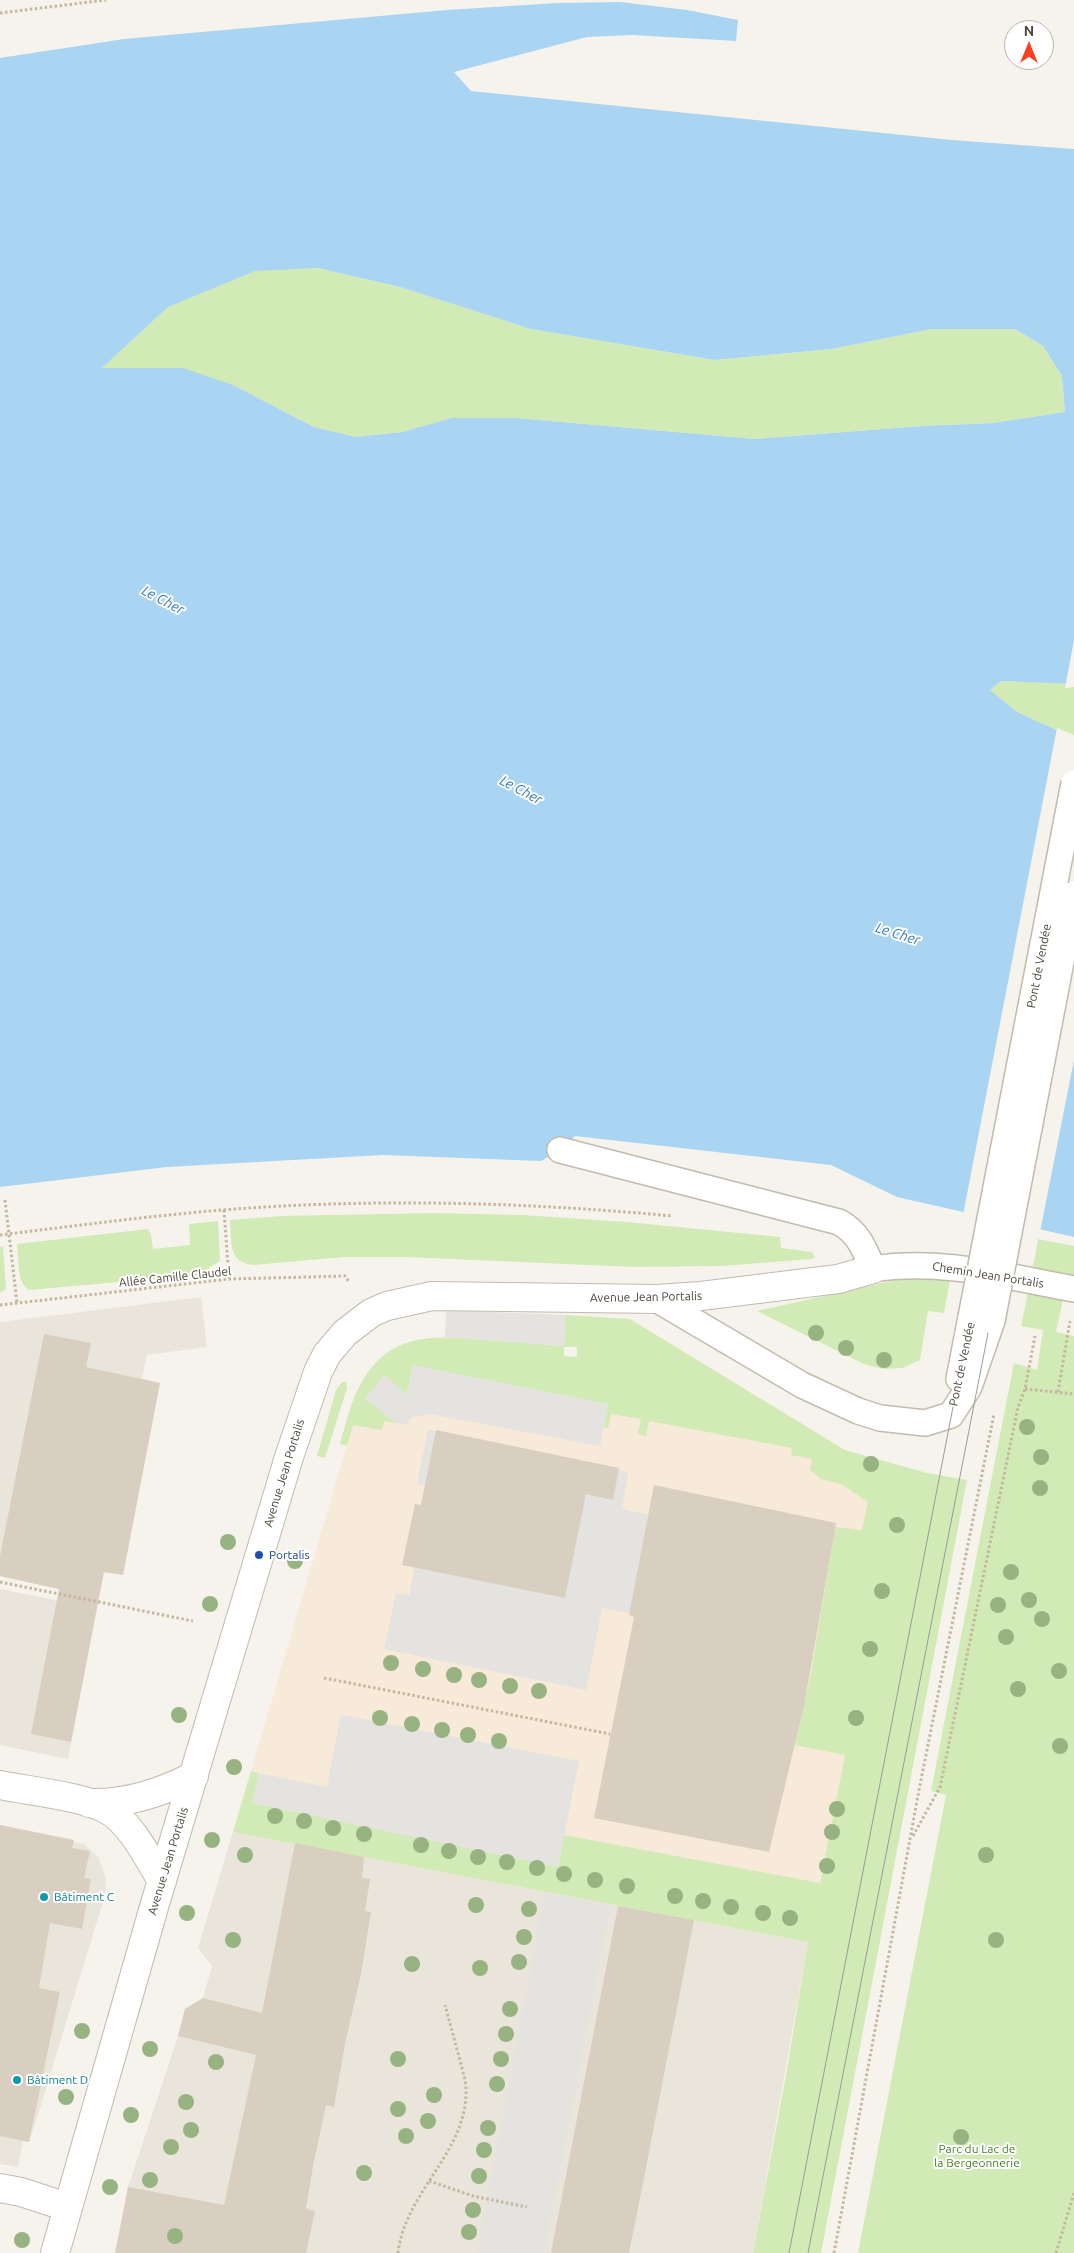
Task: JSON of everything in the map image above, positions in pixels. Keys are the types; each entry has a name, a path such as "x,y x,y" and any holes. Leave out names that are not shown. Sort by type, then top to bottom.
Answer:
{"street":[{"name":"Avenue Jean Portalis","path":"54,2253 162,1881 310,1390 327,1354 345,1333 371,1313 387,1306 432,1296 656,1299 783,1287 838,1279 873,1269"},
{"path":"0,1786 88,1802 108,1803 138,1798 168,1789 194,1776"},
{"path":"88,1802 106,1809 117,1817 146,1853 162,1881"},
{"path":"0,2188 21,2192 67,2207"}],"lane":[{"name":"Pont de Vendée","path":"656,1299 802,1385 858,1411 880,1418 925,1423 951,1415 970,1387 1074,784"},
{"name":"Pont de Vendée","path":"982,1319 1074,894"},
{"path":"560,1150 839,1222 850,1228 861,1241 873,1269"},
{"name":"Chemin Jean Portalis","path":"873,1269 912,1265 944,1267 1074,1289"}],"path":[{"path":"0,13 106,0"},
{"path":"5,1200 17,1303"},
{"path":"0,1235 116,1220 224,1210 369,1204 518,1204 680,1217"},
{"path":"224,1210 229,1280"},
{"name":"Allée Camille Claudel","path":"0,1305 229,1280 345,1276 349,1282"},
{"path":"1058,1392 1071,1317"},
{"path":"911,1840 940,1787 1018,1407 1025,1389 1035,1336"},
{"path":"1025,1389 1074,1394"},
{"path":"834,2253 911,1840 995,1408"},
{"path":"0,1582 193,1621"},
{"path":"324,1678 610,1734"},
{"path":"398,2253 406,2220 459,2130 466,2105 465,2079 445,2005"},
{"path":"429,2181 473,2196 527,2207"},
{"path":"1056,2253 1074,2193"}],"shaded area":[{"path":"201,1297 207,1347 147,1355 142,1379 160,1383 123,1575 86,1568 44,1586 0,1576 0,1322"},
{"path":"446,1310 565,1315 564,1346 445,1337"},
{"path":"413,1365 608,1404 600,1446 430,1414 412,1417 405,1425 396,1423 365,1398 385,1375 407,1395"},
{"path":"623,1369 897,1494 808,1942 233,1832 358,1407"},
{"path":"428,1430 628,1472 622,1509 649,1515 630,1613 602,1608 586,1690 384,1649 396,1593 409,1595 431,1487 417,1484"},
{"path":"0,1589 79,1605 76,1621 94,1624 68,1759 0,1745"},
{"path":"341,1715 579,1761 558,1867 252,1803 259,1773 327,1787"},
{"path":"0,1825 84,1844 99,1858 106,1879 105,1895 34,2128 29,2142 23,2141 18,2167 0,2164"},
{"path":"233,1832 808,1942 753,2253 119,2253 128,2187 178,2036 185,2009 203,1998 212,1966 198,1948"},
{"path":"545,1892 610,1905 544,2253 477,2253"}],"green space":[{"path":"318,268 400,287 531,329 715,360 831,349 932,329 1015,329 1043,346 1062,376 1065,412 993,423 922,426 755,439 516,418 452,418 402,432 356,437 314,427 233,385 102,368 168,307 255,270"},
{"path":"1001,681 1074,684 1074,738 1017,712 990,690"},
{"path":"433,1213 522,1215 627,1222 780,1237 781,1248 812,1252 815,1257 812,1259 722,1266 634,1267 406,1257 344,1257 253,1265 239,1260 232,1249 231,1243 230,1220 281,1216"},
{"path":"218,1221 220,1261 198,1275 29,1290 25,1287 20,1276 17,1244 148,1229 151,1234 153,1249 190,1245 189,1224"},
{"path":"1038,1239 1074,1246 1074,1276 1033,1268"},
{"path":"3,1246 6,1289 0,1293 0,1247"},
{"path":"951,1274 944,1313 928,1311 920,1360 902,1368 884,1369 864,1364 757,1311 900,1279 904,1275"},
{"name":"Parc du Lac de la Bergeonnerie","path":"1029,1288 1064,1295 1056,1332 1074,1336 1074,2253 858,2253 946,1795 931,1791 1014,1363 1037,1370 1043,1330 1021,1326"},
{"path":"565,1315 630,1319 845,1450 927,1473 967,1480 821,2253 753,2253 787,2070 808,1942 233,1832 251,1771 259,1773 253,1803 558,1867 564,1835 820,1883 845,1755 795,1745 811,1673 835,1527 862,1530 868,1502 841,1484 821,1479 810,1470 812,1459 791,1455 792,1448 649,1421 646,1436 638,1434 641,1419 611,1414 608,1428 603,1427 608,1404 413,1366 407,1395 365,1398 396,1423 384,1421 382,1430 353,1425 347,1446 340,1444 352,1403 363,1380 375,1364 388,1352 402,1344 418,1340 452,1338 564,1346","holes":["564,1347 577,1347 577,1357 564,1356"]},
{"path":"342,1382 346,1382 347,1388 325,1458 317,1456 336,1390"}],"water":[{"name":"Le Cher","path":"620,2 687,10 738,20 736,41 633,35 587,37 454,72 471,91 952,140 1074,149 1074,684 1001,681 990,690 1017,712 1074,738 1074,1237 897,1197 831,1165 575,1136 560,1150 541,1161 383,1155 167,1167 0,1187 0,58 124,39 447,10 557,3","holes":["318,268 400,287 531,329 715,360 831,349 932,329 1015,329 1043,346 1062,376 1065,412 993,423 922,426 755,439 516,418 452,418 402,432 356,437 314,427 233,385 183,368 102,368 168,307 255,271"]}],"pier":[{"path":"1074,640 1074,687 1065,688"},
{"path":"1057,728 1074,735 1074,1060 1040,1232 963,1215"}],"building":[{"path":"44,1334 91,1343 86,1367 160,1383 123,1575 104,1572 71,1742 31,1734 59,1589 0,1576 0,1556"},
{"path":"436,1430 619,1468 613,1500 586,1494 565,1598 402,1565 415,1504 421,1505"},
{"path":"654,1485 836,1523 804,1706 769,1852 594,1818 634,1617 629,1615"},
{"path":"0,1825 74,1840 72,1848 90,1851 84,1878 91,1879 82,1929 50,1923 39,1988 60,1992 29,2142 0,2136"},
{"path":"295,1843 364,1857 362,1878 370,1879 365,1911 371,1912 361,1974 345,2044 334,2107 326,2105 313,2166 306,2209 315,2211 306,2253 115,2253 128,2187 224,2205 256,2055 178,2036 185,2009 203,1998 262,2013"},
{"path":"618,1906 694,1920 629,2253 551,2253"}],"tram line":[{"path":"789,2253 1074,783"},
{"path":"808,2253 1074,894"}],"place":[{"name":"Portalis","path":"259,1555"},
{"name":"Bâtiment C","path":"44,1897"},
{"name":"Bâtiment D","path":"17,2080"}]}
